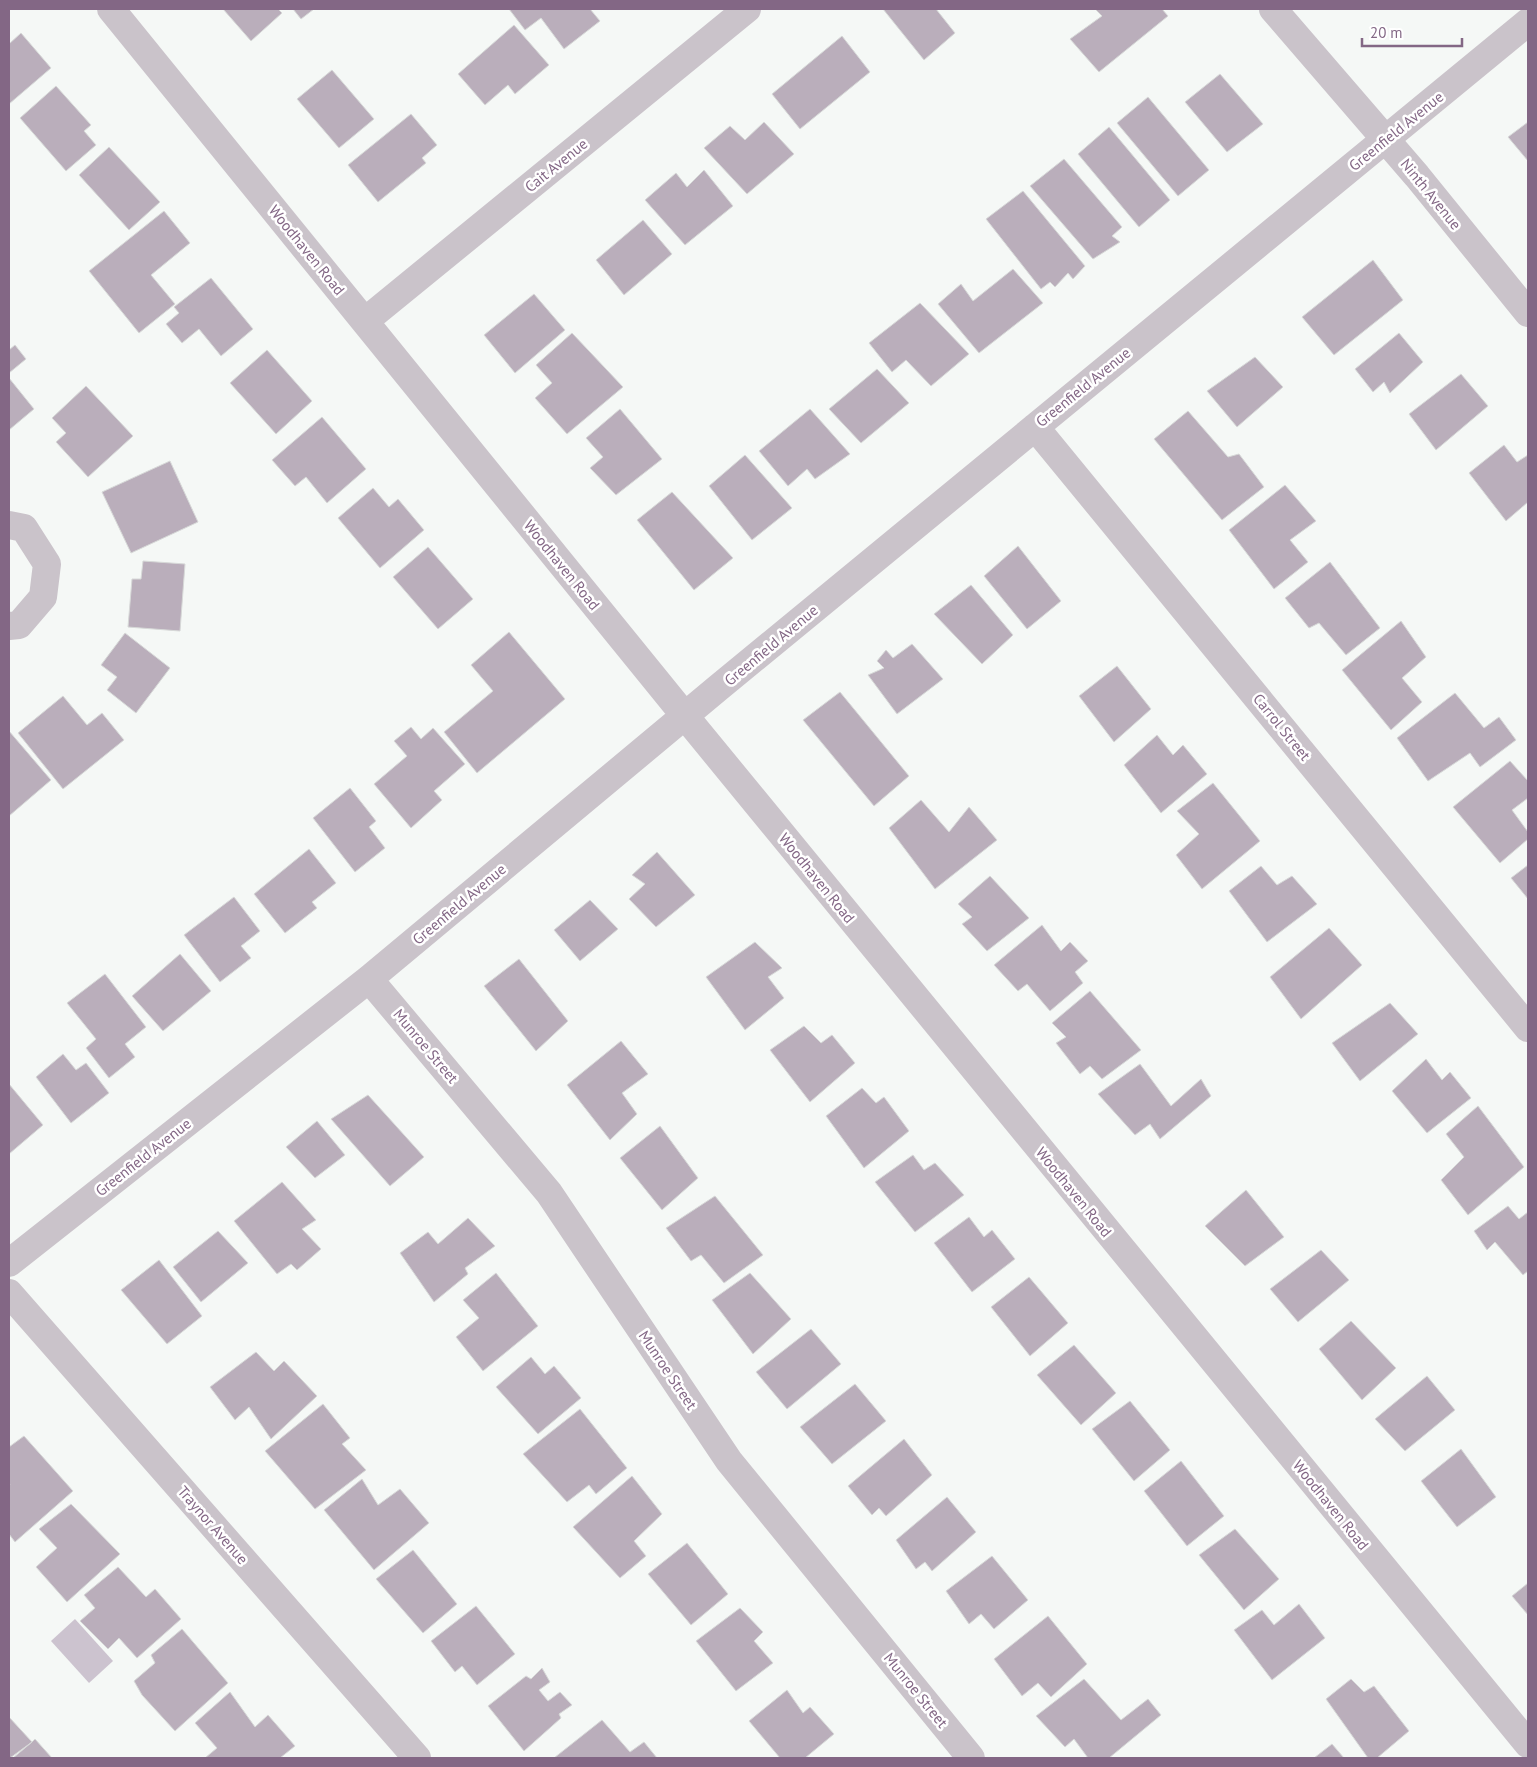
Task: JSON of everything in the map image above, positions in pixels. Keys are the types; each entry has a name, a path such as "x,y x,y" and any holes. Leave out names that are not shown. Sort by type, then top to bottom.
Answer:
{"street":[{"name":"Woodhaven Road","path":"111,9 684,716 1528,1744"},
{"name":"Cait Avenue","path":"365,322 747,9"},
{"name":"Ninth Avenue","path":"1273,9 1386,140 1528,313"},
{"name":"Greenfield Avenue","path":"9,1263 369,979 684,716 1528,22"},
{"name":"Carrol Street","path":"1035,427 1528,1028"},
{"path":"9,525 24,528 47,564 43,598 19,626 9,626"},
{"name":"Munroe Street","path":"369,979 548,1193 730,1461 971,1758"},
{"name":"Traynor Avenue","path":"9,1293 416,1758"}],"shaded area":[{"path":"75,1619 113,1661 89,1683 51,1641"}],"building":[{"path":"223,9 278,9 282,13 251,41"},
{"path":"293,9 314,9 301,19"},
{"path":"509,9 590,9 600,21 564,49 541,18 525,30"},
{"path":"883,9 936,9 955,33 924,60"},
{"path":"1095,9 1162,9 1168,16 1099,72 1070,39 1102,16"},
{"path":"514,25 549,65 515,94 508,85 485,105 458,74"},
{"path":"21,33 51,68 9,104 9,44"},
{"path":"842,36 870,72 800,129 772,94"},
{"path":"332,70 374,119 339,148 297,99"},
{"path":"1220,74 1263,124 1227,152 1185,102"},
{"path":"56,86 91,125 84,131 96,145 66,171 20,118"},
{"path":"1148,97 1209,170 1178,196 1117,123"},
{"path":"411,114 437,145 422,158 426,163 378,202 348,165"},
{"path":"764,122 794,154 747,194 704,148 730,126 745,140"},
{"path":"1528,122 1528,161 1508,137"},
{"path":"1109,127 1170,200 1139,227 1078,154"},
{"path":"109,147 160,202 129,230 79,175"},
{"path":"1064,159 1122,227 1112,236 1120,242 1093,259 1030,186"},
{"path":"704,170 733,206 685,245 645,200 676,173 687,187"},
{"path":"1023,191 1085,266 1073,279 1068,273 1055,287 1050,282 1041,289 986,219"},
{"path":"164,211 190,243 151,275 175,304 139,333 89,271"},
{"path":"643,220 672,254 624,295 596,260"},
{"path":"1373,260 1403,300 1334,355 1302,317"},
{"path":"1013,269 1043,303 979,353 938,304 961,284 973,301"},
{"path":"211,278 253,329 221,356 199,329 182,343 166,324 179,313 174,307"},
{"path":"534,294 565,330 515,373 484,335"},
{"path":"920,303 969,354 931,386 906,360 892,372 869,343"},
{"path":"572,333 623,387 567,434 535,398 552,383 536,365"},
{"path":"1399,333 1423,362 1390,393 1384,382 1373,392 1355,369"},
{"path":"15,345 26,359 9,373 9,350"},
{"path":"267,350 312,401 276,434 230,383"},
{"path":"1255,357 1283,387 1237,427 1207,391"},
{"path":"877,369 909,403 861,443 829,409"},
{"path":"1461,374 1488,406 1436,450 1409,414"},
{"path":"9,378 34,409 9,430"},
{"path":"86,386 133,436 88,477 56,442 66,433 52,418"},
{"path":"620,409 662,459 616,495 590,468 603,457 586,438"},
{"path":"810,409 850,454 815,479 807,469 788,486 759,451"},
{"path":"1188,411 1228,457 1239,454 1264,487 1222,520 1154,439"},
{"path":"322,417 366,469 327,503 306,477 295,486 272,460"},
{"path":"1504,445 1517,462 1528,455 1528,502 1506,521 1469,473"},
{"path":"745,455 792,508 752,540 709,486"},
{"path":"170,461 198,522 131,553 102,492"},
{"path":"1285,485 1316,521 1290,540 1308,562 1274,589 1229,530"},
{"path":"373,488 389,507 398,499 424,530 380,568 338,518"},
{"path":"672,492 733,558 694,590 637,520"},
{"path":"1018,546 1061,601 1027,629 984,576"},
{"path":"428,547 473,599 438,629 393,577"},
{"path":"143,561 185,564 180,631 128,627 132,579 141,579"},
{"path":"1330,562 1380,628 1346,655 1319,623 1309,628 1285,598"},
{"path":"971,585 1013,635 982,664 934,614"},
{"path":"1401,621 1426,657 1402,678 1422,702 1391,730 1342,670"},
{"path":"509,632 565,699 477,773 444,732 493,691 471,665"},
{"path":"125,633 170,668 136,713 107,690 117,677 101,665"},
{"path":"912,644 943,679 897,714 868,675 884,668 877,661 886,650 893,658"},
{"path":"1117,666 1151,709 1114,742 1079,696"},
{"path":"840,692 909,776 874,806 803,720"},
{"path":"1455,693 1484,728 1499,717 1516,740 1480,767 1470,753 1428,781 1397,738"},
{"path":"63,696 87,725 102,713 124,740 63,789 18,733"},
{"path":"411,727 421,739 433,728 465,764 434,791 442,800 411,828 374,784 407,756 394,741"},
{"path":"9,731 51,780 9,816"},
{"path":"1157,735 1173,755 1183,745 1207,774 1161,813 1124,765"},
{"path":"1510,761 1528,781 1528,798 1512,810 1528,832 1528,839 1500,863 1453,807"},
{"path":"1213,783 1260,841 1202,889 1176,855 1199,834 1177,811"},
{"path":"350,788 376,821 369,827 385,848 355,872 313,818"},
{"path":"921,800 949,832 969,807 997,840 935,889 889,828"},
{"path":"309,849 336,883 312,902 317,908 285,933 254,894"},
{"path":"657,852 695,895 656,927 629,899 645,884 632,875"},
{"path":"1528,865 1528,899 1511,878"},
{"path":"1261,866 1277,885 1292,876 1317,904 1267,942 1229,891"},
{"path":"990,876 1029,918 987,951 962,924 972,917 958,904"},
{"path":"234,897 260,931 241,946 251,958 220,982 184,935"},
{"path":"590,900 618,929 580,961 554,930"},
{"path":"1042,925 1061,951 1070,942 1088,961 1075,972 1083,983 1050,1011 1027,984 1018,991 994,965"},
{"path":"1329,928 1362,965 1301,1019 1270,977"},
{"path":"755,942 782,968 768,977 784,998 745,1030 706,977"},
{"path":"180,954 211,991 163,1031 132,996"},
{"path":"519,959 568,1021 536,1051 484,986"},
{"path":"105,974 146,1027 125,1044 135,1057 109,1078 86,1048 96,1039 67,1003"},
{"path":"1090,991 1141,1050 1102,1079 1090,1066 1080,1074 1056,1043 1066,1037 1052,1023"},
{"path":"1390,1003 1418,1034 1360,1081 1332,1043"},
{"path":"804,1026 821,1043 832,1035 855,1063 810,1102 770,1050"},
{"path":"621,1041 648,1074 622,1093 637,1114 610,1140 567,1085"},
{"path":"63,1054 76,1070 86,1063 109,1093 71,1123 36,1077"},
{"path":"1426,1059 1442,1080 1450,1072 1471,1098 1427,1133 1392,1091"},
{"path":"1140,1064 1171,1106 1201,1079 1211,1096 1160,1139 1150,1124 1135,1135 1098,1094"},
{"path":"9,1084 43,1125 9,1154"},
{"path":"862,1088 876,1103 884,1097 909,1131 864,1168 826,1116"},
{"path":"368,1095 424,1157 390,1186 331,1119"},
{"path":"1478,1106 1524,1167 1468,1215 1441,1180 1464,1157 1446,1134"},
{"path":"317,1121 345,1155 315,1178 286,1147"},
{"path":"660,1126 698,1178 662,1210 620,1158"},
{"path":"913,1155 924,1170 935,1163 964,1195 915,1232 875,1182"},
{"path":"282,1182 316,1220 302,1229 321,1249 297,1270 291,1264 277,1274 234,1221"},
{"path":"1246,1190 1284,1237 1245,1266 1205,1226"},
{"path":"715,1196 763,1255 724,1283 701,1255 691,1261 666,1228"},
{"path":"1508,1206 1519,1219 1528,1212 1528,1271 1523,1275 1495,1242 1487,1250 1474,1231"},
{"path":"969,1217 984,1237 992,1230 1015,1259 972,1292 934,1243"},
{"path":"468,1218 495,1246 465,1268 468,1274 434,1302 400,1253 428,1232 438,1244"},
{"path":"218,1231 248,1263 201,1302 173,1267"},
{"path":"1321,1250 1349,1280 1298,1322 1270,1289"},
{"path":"159,1260 202,1316 167,1344 121,1290"},
{"path":"496,1273 538,1326 483,1371 456,1337 479,1318 463,1300"},
{"path":"750,1273 791,1319 753,1354 712,1300"},
{"path":"1029,1277 1068,1323 1030,1356 991,1307"},
{"path":"1351,1321 1396,1368 1362,1400 1319,1349"},
{"path":"811,1329 841,1364 787,1409 756,1372"},
{"path":"1074,1345 1116,1393 1081,1425 1037,1375"},
{"path":"256,1352 274,1371 284,1361 317,1396 271,1439 249,1407 235,1420 210,1387"},
{"path":"531,1357 545,1374 554,1366 581,1398 538,1434 496,1387"},
{"path":"1427,1376 1455,1410 1405,1451 1375,1419"},
{"path":"855,1384 886,1421 832,1464 800,1427"},
{"path":"1130,1401 1170,1450 1134,1481 1092,1429"},
{"path":"323,1404 350,1438 342,1444 366,1470 315,1509 265,1451"},
{"path":"580,1409 627,1468 596,1494 589,1485 567,1502 523,1454"},
{"path":"24,1436 73,1491 15,1542 9,1534 9,1447"},
{"path":"904,1439 932,1475 886,1516 879,1508 872,1515 848,1486"},
{"path":"1461,1449 1496,1497 1457,1527 1421,1481"},
{"path":"1181,1461 1224,1516 1187,1546 1144,1491"},
{"path":"632,1476 662,1514 634,1541 646,1556 620,1578 573,1527"},
{"path":"362,1479 378,1505 400,1489 429,1523 374,1570 324,1510"},
{"path":"947,1497 976,1532 932,1571 925,1562 916,1569 896,1540"},
{"path":"71,1504 120,1554 67,1602 36,1567 57,1548 39,1529"},
{"path":"1235,1529 1279,1579 1244,1610 1199,1555"},
{"path":"687,1543 728,1594 691,1625 648,1574"},
{"path":"413,1550 457,1604 423,1633 376,1579"},
{"path":"992,1556 1028,1600 994,1629 981,1614 969,1624 946,1591"},
{"path":"118,1567 146,1597 155,1589 181,1619 137,1658 119,1638 108,1649 80,1621 95,1608 84,1595"},
{"path":"1528,1583 1528,1615 1512,1596"},
{"path":"1299,1604 1325,1638 1272,1680 1234,1630 1262,1610 1274,1625"},
{"path":"476,1606 515,1654 477,1685 462,1666 455,1672 431,1641"},
{"path":"740,1608 763,1632 754,1641 773,1663 736,1691 696,1641"},
{"path":"1048,1616 1087,1664 1051,1697 1038,1683 1022,1696 994,1659"},
{"path":"182,1629 228,1683 175,1731 142,1695 134,1681 155,1663 151,1655"},
{"path":"542,1668 550,1682 539,1690 548,1701 560,1692 572,1705 559,1714 561,1718 524,1751 488,1706 526,1676 531,1679"},
{"path":"1084,1679 1121,1720 1148,1699 1161,1715 1109,1758 1088,1758 1074,1739 1065,1747 1036,1716"},
{"path":"1351,1679 1364,1692 1374,1686 1409,1731 1377,1758 1368,1758 1326,1699"},
{"path":"787,1690 803,1713 810,1707 834,1734 805,1758 780,1758 749,1721"},
{"path":"230,1692 255,1727 268,1715 295,1746 280,1758 205,1758 217,1748 195,1723"},
{"path":"9,1717 32,1742 10,1758 9,1758"},
{"path":"602,1720 630,1752 644,1742 657,1758 554,1758"},
{"path":"35,1739 52,1758 13,1758 32,1742"},
{"path":"1332,1744 1344,1758 1314,1758"}]}
